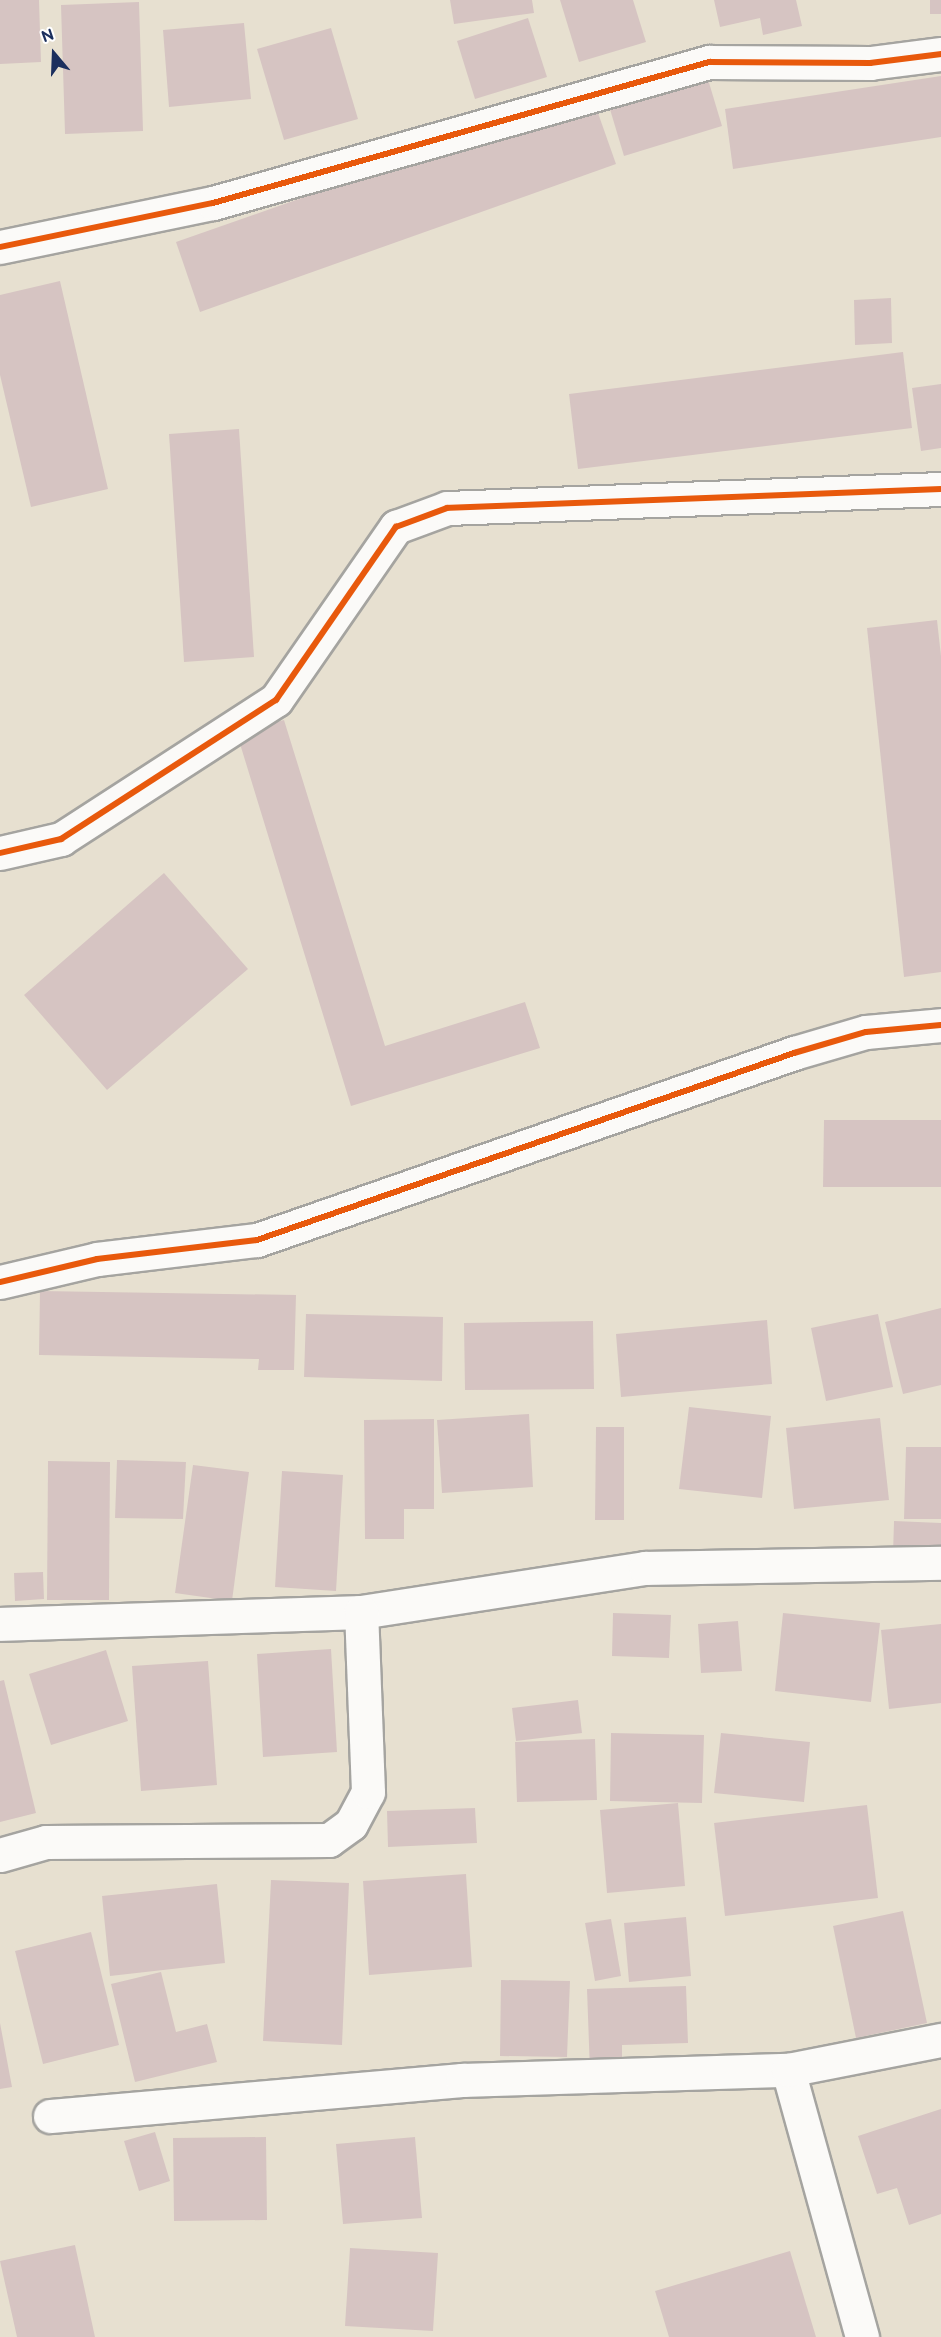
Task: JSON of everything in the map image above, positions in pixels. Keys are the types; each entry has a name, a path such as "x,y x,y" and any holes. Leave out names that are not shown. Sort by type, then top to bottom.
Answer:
{"street":[{"path":"0,247 213,203 709,62 870,63 941,54"},
{"path":"0,853 61,839 276,700 396,527 447,508 941,489"},
{"path":"0,1282 97,1259 257,1240 794,1053 866,1032 941,1025"},
{"path":"0,1624 361,1612 645,1568 941,1563"},
{"path":"0,1855 46,1842 329,1840 351,1824 368,1792 361,1612"},
{"path":"50,2116 462,2080 788,2070 941,2040"},
{"path":"788,2070 862,2337"}],"building":[{"path":"0,0 39,0 41,62 0,64"},
{"path":"450,0 532,0 534,13 454,24"},
{"path":"560,0 633,0 646,42 579,62"},
{"path":"714,0 796,0 802,26 763,35 760,18 720,27"},
{"path":"930,0 941,0 941,14 930,14"},
{"path":"139,2 143,131 65,134 61,5"},
{"path":"528,18 547,77 475,99 457,41"},
{"path":"244,23 251,99 169,107 163,30"},
{"path":"331,28 358,119 284,140 257,49"},
{"path":"704,66 722,126 624,156 606,96"},
{"path":"941,76 941,137 733,169 725,109"},
{"path":"592,96 616,164 200,312 176,242"},
{"path":"60,281 108,489 31,507 0,375 0,295"},
{"path":"891,298 892,343 855,345 854,300"},
{"path":"903,352 912,428 578,469 569,394"},
{"path":"941,384 941,448 921,451 912,388"},
{"path":"239,429 254,657 184,662 169,434"},
{"path":"937,620 941,656 941,972 904,977 867,628"},
{"path":"284,720 385,1046 525,1002 540,1048 351,1106 237,734"},
{"path":"164,873 248,969 107,1090 24,995"},
{"path":"824,1120 941,1120 941,1187 823,1187"},
{"path":"40,1291 296,1295 294,1370 258,1370 259,1359 39,1355"},
{"path":"941,1308 941,1385 903,1394 885,1322"},
{"path":"306,1314 443,1317 442,1381 304,1377"},
{"path":"878,1314 893,1387 826,1401 811,1328"},
{"path":"767,1320 772,1384 621,1397 616,1334"},
{"path":"593,1321 594,1389 465,1390 464,1323"},
{"path":"689,1407 771,1416 762,1498 679,1489"},
{"path":"529,1414 533,1487 442,1493 437,1420"},
{"path":"880,1418 889,1500 794,1509 786,1428"},
{"path":"434,1419 434,1509 404,1509 404,1539 365,1539 364,1420"},
{"path":"596,1427 624,1427 624,1520 595,1520"},
{"path":"906,1447 941,1447 941,1519 904,1519"},
{"path":"117,1460 186,1462 183,1519 115,1518"},
{"path":"48,1461 110,1462 109,1600 47,1600"},
{"path":"193,1465 249,1472 232,1601 175,1593"},
{"path":"282,1471 343,1475 336,1591 275,1587"},
{"path":"894,1521 941,1523 941,1555 893,1553"},
{"path":"43,1572 44,1599 15,1601 14,1573"},
{"path":"613,1613 671,1615 669,1658 612,1656"},
{"path":"783,1613 880,1623 871,1702 775,1691"},
{"path":"738,1621 742,1671 701,1673 698,1624"},
{"path":"941,1624 941,1703 889,1709 881,1630"},
{"path":"331,1649 337,1752 263,1757 257,1654"},
{"path":"106,1650 128,1721 51,1745 29,1674"},
{"path":"208,1661 217,1785 141,1791 132,1666"},
{"path":"4,1680 36,1813 0,1822 0,1681"},
{"path":"578,1700 582,1733 516,1741 512,1708"},
{"path":"611,1733 704,1735 702,1803 610,1801"},
{"path":"721,1733 810,1742 804,1802 714,1793"},
{"path":"595,1739 597,1800 517,1802 515,1742"},
{"path":"678,1803 685,1886 607,1893 600,1810"},
{"path":"867,1805 878,1898 725,1916 714,1823"},
{"path":"475,1808 477,1843 388,1847 387,1811"},
{"path":"466,1874 472,1967 369,1975 363,1881"},
{"path":"271,1880 349,1883 342,2045 263,2041"},
{"path":"217,1884 225,1963 110,1976 102,1896"},
{"path":"903,1911 927,2023 856,2038 833,1926"},
{"path":"686,1917 691,1976 629,1982 624,1923"},
{"path":"611,1919 621,1976 595,1981 585,1923"},
{"path":"91,1932 119,2045 43,2064 15,1951"},
{"path":"161,1972 176,2032 207,2024 217,2062 135,2082 111,1984"},
{"path":"501,1980 570,1981 567,2057 500,2056"},
{"path":"686,1986 688,2043 622,2045 622,2071 590,2072 587,1989"},
{"path":"0,2023 12,2087 0,2089"},
{"path":"941,2109 941,2214 909,2225 897,2188 877,2194 858,2136"},
{"path":"155,2132 170,2181 139,2191 124,2141"},
{"path":"266,2137 267,2220 174,2221 173,2138"},
{"path":"415,2137 422,2218 343,2224 336,2144"},
{"path":"75,2245 95,2337 17,2337 0,2261"},
{"path":"350,2248 438,2253 433,2331 345,2326"},
{"path":"790,2251 816,2337 669,2337 655,2291"}],"cycle path":[{"path":"0,247 213,203 709,62 870,63 941,54"},
{"path":"0,853 61,839 276,700 396,527 447,508 941,489"},
{"path":"0,1282 97,1259 257,1240 794,1053 866,1032 941,1025"}]}
